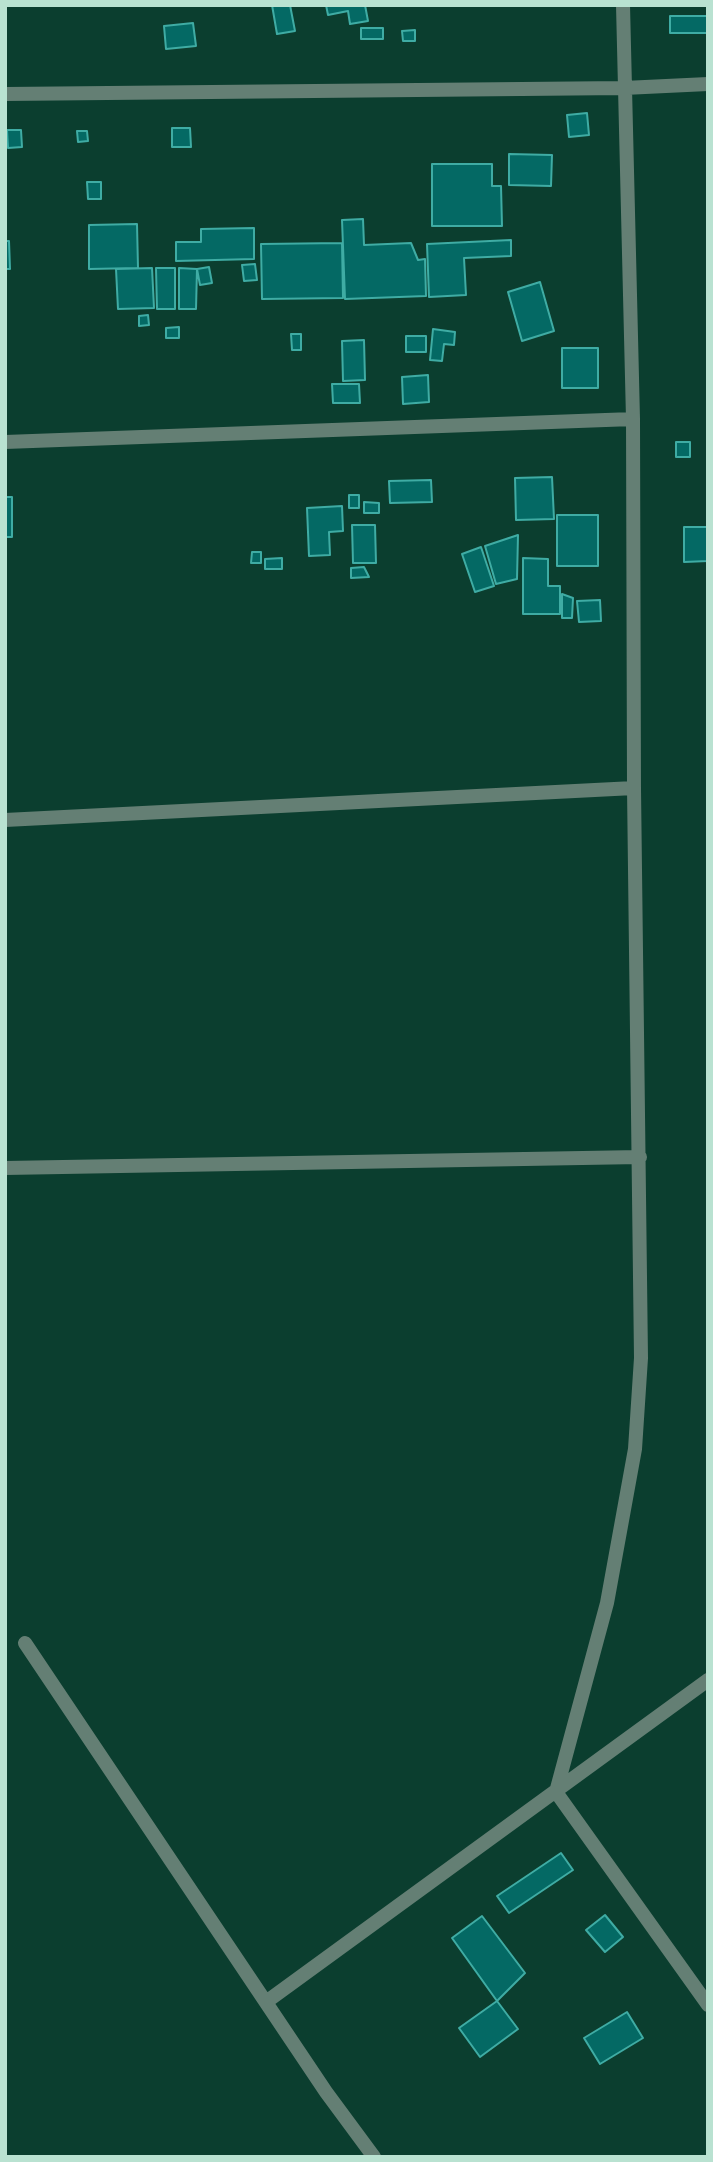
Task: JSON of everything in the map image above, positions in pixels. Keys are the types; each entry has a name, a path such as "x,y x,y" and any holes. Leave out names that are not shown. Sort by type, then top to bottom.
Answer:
{"street":[{"path":"556,1792 607,1603 635,1449 641,1358 634,788 634,419 623,5"},
{"path":"5,94 624,88 708,84"},
{"path":"5,442 634,419"},
{"path":"5,820 634,788"},
{"path":"5,1168 639,1157"},
{"path":"25,1643 326,2092 374,2157"},
{"path":"266,2002 708,1680"},
{"path":"556,1792 708,2005"}],"building":[{"path":"272,5 290,5 295,31 277,34"},
{"path":"326,5 365,5 368,21 350,24 348,11 328,15"},
{"path":"670,16 708,16 708,33 670,33"},
{"path":"193,23 196,46 166,49 164,26"},
{"path":"361,28 383,28 383,39 361,39"},
{"path":"415,30 415,41 403,41 402,31"},
{"path":"587,113 589,135 569,137 567,115"},
{"path":"172,128 190,128 191,147 172,147"},
{"path":"7,130 21,130 22,147 8,148"},
{"path":"77,131 87,131 88,141 78,142"},
{"path":"509,154 552,155 551,186 509,185"},
{"path":"432,164 492,164 492,186 501,186 502,226 432,226"},
{"path":"87,182 101,182 101,199 88,199"},
{"path":"363,219 364,245 411,243 418,260 425,259 426,296 345,299 342,220"},
{"path":"137,224 138,268 89,269 89,225"},
{"path":"254,228 254,259 176,261 176,242 201,242 201,229"},
{"path":"511,240 511,256 464,258 466,295 429,297 427,244"},
{"path":"5,241 9,241 10,269 5,269"},
{"path":"342,243 343,298 262,299 261,244"},
{"path":"255,264 257,280 244,281 242,265"},
{"path":"209,267 212,283 200,285 197,269"},
{"path":"152,268 154,308 118,309 116,269"},
{"path":"156,268 175,268 175,309 157,309"},
{"path":"179,268 197,269 196,309 179,309"},
{"path":"540,282 554,331 522,341 508,292"},
{"path":"148,315 149,325 139,326 139,316"},
{"path":"179,327 179,338 166,338 166,328"},
{"path":"433,329 455,332 454,345 444,344 442,361 430,360"},
{"path":"291,334 301,334 301,350 292,350"},
{"path":"406,336 426,336 426,352 406,352"},
{"path":"364,340 365,380 343,381 342,341"},
{"path":"562,348 598,348 598,388 562,388"},
{"path":"428,375 429,402 403,404 402,377"},
{"path":"332,384 359,384 360,403 333,403"},
{"path":"676,442 690,442 690,457 676,457"},
{"path":"552,477 554,519 516,520 515,478"},
{"path":"431,480 432,502 390,503 389,481"},
{"path":"349,495 359,495 359,508 349,508"},
{"path":"5,497 12,497 12,537 5,537"},
{"path":"364,502 379,503 379,513 364,513"},
{"path":"342,506 343,531 329,532 330,555 309,556 307,508"},
{"path":"557,515 598,515 598,566 557,566"},
{"path":"352,525 375,525 376,563 353,563"},
{"path":"684,527 708,527 708,561 684,562"},
{"path":"518,535 517,579 496,584 485,546"},
{"path":"481,547 494,586 475,592 462,554"},
{"path":"252,552 261,552 261,563 251,563"},
{"path":"282,558 282,569 265,569 265,559"},
{"path":"523,558 548,559 548,586 560,586 560,614 523,614"},
{"path":"364,567 369,577 351,578 351,568"},
{"path":"562,594 573,598 572,618 562,618"},
{"path":"600,600 601,621 579,622 577,601"},
{"path":"561,1853 573,1870 509,1913 497,1896"},
{"path":"605,1915 623,1937 605,1952 586,1930"},
{"path":"482,1916 525,1973 497,2001 452,1938"},
{"path":"497,2001 518,2029 480,2057 459,2028"},
{"path":"627,2012 643,2038 600,2064 584,2038"}]}
